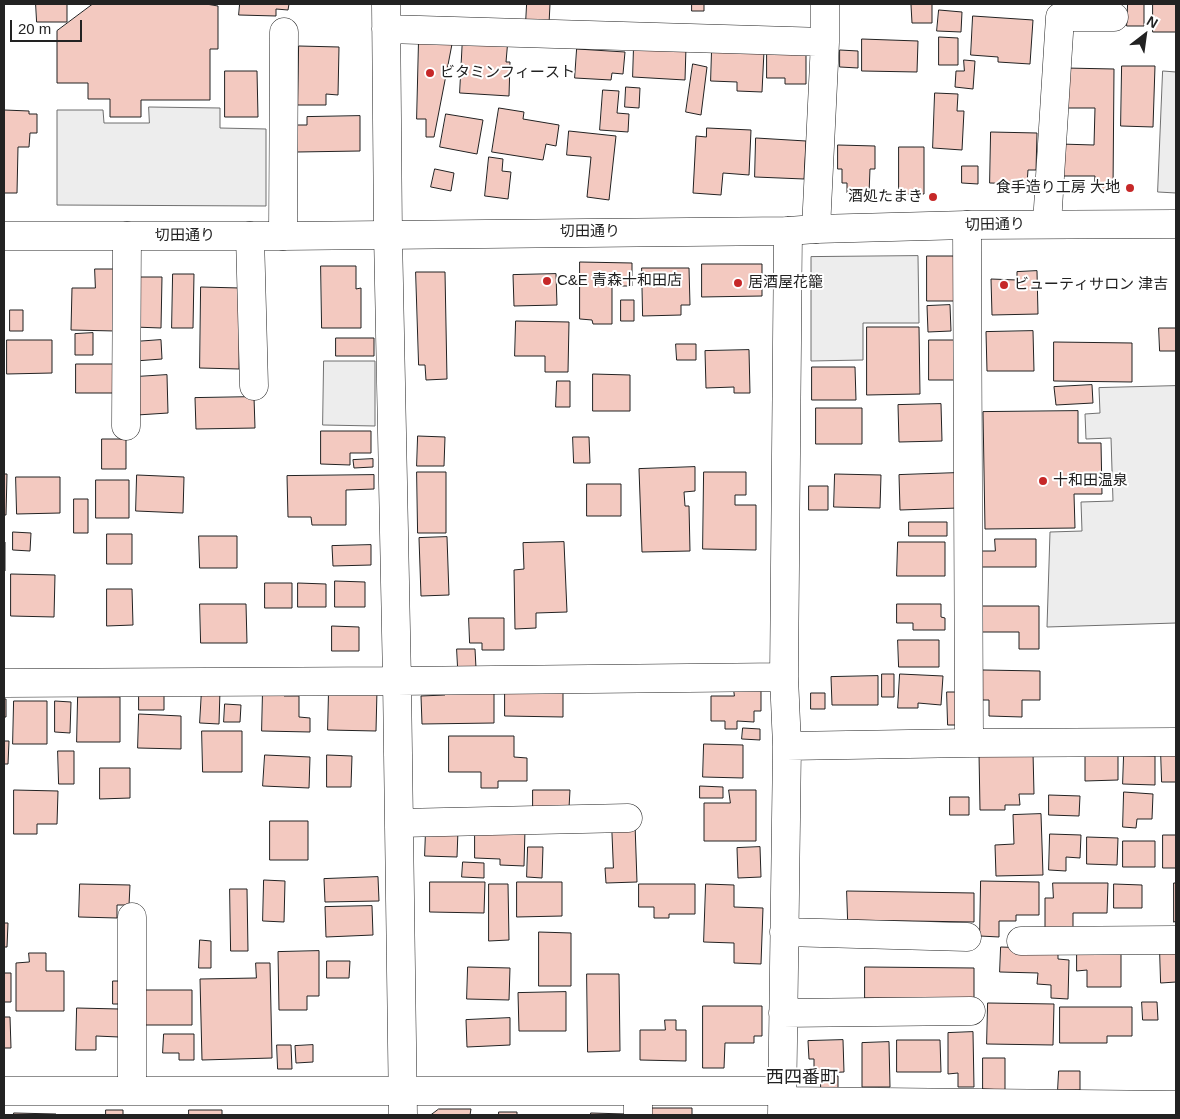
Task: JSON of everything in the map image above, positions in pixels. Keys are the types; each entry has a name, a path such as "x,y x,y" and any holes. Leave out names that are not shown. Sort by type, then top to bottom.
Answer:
{"street":[{"path":"816,229 825,42 825,4"},
{"path":"403,1103 398,682 388,234 386,16 825,42"},
{"path":"1047,224 1060,18 1114,17"},
{"path":"283,236 284,32"},
{"name":"切田通り","path":"4,236 283,236 788,231 967,225 1176,224"},
{"path":"967,225 970,743"},
{"path":"782,1102 786,746 784,677 788,231"},
{"path":"126,426 127,236"},
{"path":"250,236 254,386"},
{"path":"4,683 398,682 784,677"},
{"path":"786,746 1176,742"},
{"path":"399,823 628,818"},
{"path":"132,917 132,1091"},
{"path":"784,932 967,937"},
{"path":"1021,941 1176,940"},
{"path":"783,1013 971,1010"},
{"path":"4,1091 132,1091 403,1103 782,1102 996,1109 1176,1105"}],"shaded area":[{"path":"1163,71 1176,72 1176,193 1158,192"},
{"path":"149,107 220,108 220,128 266,129 266,206 57,205 57,110 103,110 104,123 149,123"},
{"path":"918,256 919,323 863,323 863,360 811,361 811,257"},
{"path":"324,361 375,361 375,426 323,425"},
{"name":"十和田温泉","path":"1176,386 1176,623 1047,627 1050,532 1082,531 1081,502 1113,501 1111,438 1086,439 1085,414 1100,413 1099,388"}],"building":[{"path":"36,4 67,4 67,22 37,22"},
{"path":"93,4 206,4 218,6 218,49 210,49 210,100 141,100 141,117 110,117 110,99 88,99 88,83 57,83 57,31"},
{"path":"240,4 289,4 288,10 276,9 276,16 239,15"},
{"path":"527,4 550,4 549,24 526,23"},
{"path":"692,4 704,4 704,11 692,11"},
{"path":"932,4 932,23 912,23 911,5"},
{"path":"1128,4 1144,4 1144,26 1127,26"},
{"path":"1153,4 1176,4 1176,32 1153,32"},
{"path":"939,10 962,12 961,32 937,31"},
{"path":"973,16 1033,20 1030,64 998,62 998,57 971,55"},
{"path":"463,36 508,39 506,62 510,62 509,96 460,93"},
{"path":"939,37 958,38 958,65 939,65"},
{"path":"419,38 453,39 434,137 426,137 426,119 417,119"},
{"path":"862,39 918,41 917,72 862,71"},
{"path":"634,45 686,47 685,80 633,77"},
{"path":"299,46 339,47 338,95 326,94 326,105 298,105"},
{"path":"577,49 625,52 623,74 612,73 611,80 575,78"},
{"path":"712,49 764,51 762,92 737,91 737,82 711,81"},
{"path":"840,50 858,51 858,68 840,67"},
{"path":"767,53 806,53 806,84 785,84 785,78 767,78"},
{"path":"964,60 975,61 973,89 955,87 956,71 964,71"},
{"path":"693,64 707,67 701,115 686,112"},
{"path":"1122,66 1155,66 1153,127 1121,126"},
{"path":"1065,68 1114,69 1113,190 1094,190 1095,176 1060,176 1060,144 1094,145 1095,108 1064,108"},
{"path":"225,71 257,71 258,117 225,117"},
{"path":"626,87 640,88 639,108 625,107"},
{"path":"603,90 619,91 617,113 629,114 628,132 600,130"},
{"path":"935,93 958,94 957,111 964,111 962,150 933,148"},
{"path":"499,108 524,112 523,119 559,125 556,146 546,144 543,160 492,152"},
{"path":"4,110 29,111 29,114 37,114 37,133 30,133 29,147 18,147 17,193 4,193"},
{"path":"446,114 483,120 477,154 440,147"},
{"path":"360,116 360,151 297,152 296,125 307,125 307,117"},
{"path":"707,128 751,130 749,175 723,173 721,195 693,193 696,136 706,137"},
{"path":"569,131 616,136 609,200 587,197 591,157 567,155"},
{"path":"991,132 1037,133 1036,170 1028,170 1027,184 990,183"},
{"path":"756,138 806,141 804,179 755,177"},
{"path":"838,145 875,146 875,169 870,169 869,194 847,193 847,183 842,183 842,169 838,169"},
{"path":"899,147 924,147 924,194 899,194"},
{"path":"489,157 503,159 502,171 511,172 508,199 485,196"},
{"path":"962,166 978,166 978,184 962,183"},
{"path":"435,169 454,173 451,191 431,187"},
{"path":"927,256 959,256 959,301 927,301"},
{"path":"580,262 632,263 632,286 612,286 612,324 593,324 592,320 580,319"},
{"path":"702,264 762,264 762,296 702,297"},
{"path":"321,266 356,266 356,289 361,288 361,328 322,328"},
{"path":"642,268 689,268 690,305 681,305 681,315 643,316"},
{"path":"95,269 115,269 115,331 71,330 72,288 95,288"},
{"path":"1037,271 1038,314 992,315 991,279 1017,280 1017,272"},
{"path":"416,272 445,272 447,379 426,380 425,365 419,365"},
{"path":"173,274 194,274 193,328 172,328"},
{"path":"556,274 557,305 514,306 513,275"},
{"path":"135,277 162,277 161,328 134,327"},
{"path":"201,287 240,288 239,369 200,368"},
{"path":"621,300 634,300 634,321 621,321"},
{"path":"950,305 951,331 928,332 927,306"},
{"path":"10,310 23,310 23,331 10,331"},
{"path":"516,321 569,322 568,372 545,372 545,356 515,356"},
{"path":"867,327 919,327 920,394 867,395"},
{"path":"1159,328 1176,328 1176,351 1160,351"},
{"path":"1033,331 1034,371 987,371 986,332"},
{"path":"93,333 93,355 75,355 75,334"},
{"path":"336,338 374,338 374,356 336,356"},
{"path":"7,340 52,340 52,373 7,374"},
{"path":"161,340 162,359 135,361 133,342"},
{"path":"929,340 959,340 959,380 929,380"},
{"path":"1054,342 1132,343 1132,382 1054,381"},
{"path":"676,344 696,344 696,360 677,360"},
{"path":"749,350 750,393 734,393 734,387 706,388 705,351"},
{"path":"76,364 120,364 120,393 76,393"},
{"path":"812,367 855,367 856,400 812,400"},
{"path":"593,374 630,375 630,411 593,411"},
{"path":"167,375 168,413 137,415 135,377"},
{"path":"557,381 570,381 570,407 556,407"},
{"path":"1092,385 1093,403 1056,405 1054,387"},
{"path":"254,397 255,428 196,429 195,398"},
{"path":"941,404 942,441 899,442 898,405"},
{"path":"816,408 862,408 862,444 816,444"},
{"name":"十和田温泉","path":"1078,411 1078,443 1101,443 1102,494 1074,494 1075,528 985,529 983,412"},
{"path":"321,431 371,431 371,453 350,453 350,465 321,464"},
{"path":"418,436 445,437 444,466 417,466"},
{"path":"573,437 589,437 590,463 574,463"},
{"path":"102,439 126,439 126,469 102,469"},
{"path":"373,459 373,467 354,468 353,460"},
{"path":"695,467 695,491 684,492 685,506 689,506 690,551 642,552 639,469"},
{"path":"417,472 446,472 446,533 418,533"},
{"path":"704,472 746,472 746,495 735,495 735,505 756,505 756,550 703,549"},
{"path":"957,473 958,508 900,510 899,475"},
{"path":"4,474 7,474 6,515 4,515"},
{"path":"835,474 881,475 880,508 834,507"},
{"path":"137,475 184,477 183,513 136,511"},
{"path":"374,475 374,489 346,490 346,525 312,525 311,517 288,517 287,476"},
{"path":"16,477 60,477 60,513 17,514"},
{"path":"96,480 129,480 129,518 96,518"},
{"path":"587,484 621,484 621,516 587,516"},
{"path":"809,486 828,486 828,510 809,510"},
{"path":"74,499 88,499 88,533 74,533"},
{"path":"909,522 947,522 947,536 909,536"},
{"path":"13,532 31,533 30,551 13,550"},
{"path":"107,534 132,534 132,564 107,564"},
{"path":"199,536 237,536 237,568 200,568"},
{"path":"447,537 449,595 421,596 419,538"},
{"path":"995,539 1036,539 1036,567 978,567 978,551 995,551"},
{"path":"5,542 5,571 4,571"},
{"path":"564,542 567,612 536,613 536,628 515,629 514,570 524,569 523,543"},
{"path":"898,542 945,542 945,576 897,576"},
{"path":"371,545 371,565 333,566 332,546"},
{"path":"11,574 55,575 54,617 11,616"},
{"path":"335,581 365,582 365,607 335,607"},
{"path":"265,583 292,583 292,608 265,608"},
{"path":"298,583 326,584 326,607 298,607"},
{"path":"107,589 132,589 133,625 107,626"},
{"path":"200,604 246,604 247,643 201,643"},
{"path":"897,604 941,604 941,617 945,618 945,630 913,630 913,623 897,623"},
{"path":"980,606 1039,606 1039,649 1019,649 1019,632 981,632"},
{"path":"469,618 504,618 504,650 482,650 482,643 470,643"},
{"path":"332,626 359,627 359,651 332,651"},
{"path":"898,640 939,640 939,667 899,667"},
{"path":"457,649 475,649 476,668 458,668"},
{"path":"983,670 1040,671 1040,700 1022,700 1022,717 989,716 989,700 983,700"},
{"path":"882,674 894,674 894,697 882,697"},
{"path":"900,674 943,676 941,705 918,703 918,708 898,708"},
{"path":"878,676 878,705 832,705 831,677"},
{"path":"494,685 494,723 422,724 421,696 445,695 445,686"},
{"path":"505,687 563,688 563,717 505,716"},
{"path":"263,688 284,688 284,696 299,696 299,717 310,718 310,732 262,731"},
{"path":"139,689 164,690 164,710 139,710"},
{"path":"202,689 220,690 219,724 200,723"},
{"path":"329,689 377,690 376,731 328,730"},
{"path":"734,690 761,690 761,711 754,711 754,722 737,721 737,729 725,729 725,721 711,721 711,696 734,696"},
{"path":"947,692 961,692 961,725 948,725"},
{"path":"811,693 825,693 825,709 811,709"},
{"path":"78,697 120,697 120,742 77,742"},
{"path":"4,699 6,699 6,717 4,717"},
{"path":"14,701 47,701 47,744 13,744"},
{"path":"55,701 71,702 70,733 55,732"},
{"path":"225,704 241,705 240,722 224,722"},
{"path":"139,714 181,716 181,749 138,748"},
{"path":"743,728 760,729 760,740 742,739"},
{"path":"202,731 242,731 242,772 203,772"},
{"path":"449,736 514,736 514,757 527,758 527,781 498,781 498,788 481,788 481,772 449,772"},
{"path":"4,741 9,741 8,764 4,764"},
{"path":"704,744 743,745 743,778 703,777"},
{"path":"58,751 74,751 74,784 59,784"},
{"path":"1033,752 1034,794 1019,794 1020,805 1005,805 1005,810 980,810 979,753"},
{"path":"1118,752 1118,780 1085,781 1085,753"},
{"path":"1161,752 1176,752 1176,782 1162,782"},
{"path":"265,755 310,757 309,788 263,786"},
{"path":"327,755 352,756 351,787 327,787"},
{"path":"1124,755 1155,756 1155,785 1123,784"},
{"path":"100,768 130,768 130,798 100,799"},
{"path":"700,786 723,787 723,798 700,798"},
{"path":"14,790 58,791 57,824 37,824 37,834 14,834"},
{"path":"533,790 570,790 569,808 533,807"},
{"path":"729,790 756,790 756,841 704,841 704,803 730,803"},
{"path":"1124,792 1153,794 1152,819 1137,819 1136,828 1123,827"},
{"path":"1049,795 1080,796 1079,816 1049,815"},
{"path":"950,797 969,797 969,815 950,815"},
{"path":"1041,814 1043,875 996,876 995,845 1014,844 1013,815"},
{"path":"270,821 308,821 308,860 270,860"},
{"path":"612,824 635,824 637,882 606,883 605,868 613,868"},
{"path":"475,828 525,830 524,866 500,865 500,859 475,858"},
{"path":"426,829 458,830 457,857 425,856"},
{"path":"1050,834 1081,835 1080,858 1066,857 1066,871 1049,870"},
{"path":"1163,835 1176,835 1176,868 1163,868"},
{"path":"1087,837 1118,838 1117,865 1087,864"},
{"path":"1123,841 1155,841 1155,867 1123,867"},
{"path":"528,847 543,847 542,878 527,877"},
{"path":"760,847 761,877 738,878 737,848"},
{"path":"463,862 484,863 484,878 462,877"},
{"path":"378,877 379,901 325,902 324,879"},
{"path":"264,880 285,881 284,922 263,921"},
{"path":"981,881 1039,882 1039,915 1016,915 1016,921 999,921 999,937 980,936"},
{"path":"430,882 485,882 484,913 430,912"},
{"path":"517,882 562,882 562,916 517,917"},
{"path":"1053,883 1108,883 1107,913 1073,913 1073,932 1045,931 1045,898 1053,898"},
{"path":"1174,883 1176,883 1176,921 1174,922"},
{"path":"80,884 130,885 129,905 117,905 117,918 79,917"},
{"path":"489,884 508,884 509,940 489,941"},
{"path":"639,884 695,884 695,914 669,914 669,918 654,918 654,907 639,907"},
{"path":"706,884 734,885 734,907 763,908 761,964 734,963 734,943 704,942"},
{"path":"1114,884 1142,885 1142,908 1114,908"},
{"path":"230,889 247,889 248,951 231,951"},
{"path":"847,891 974,893 974,922 848,920"},
{"path":"372,906 373,935 326,937 325,907"},
{"path":"4,923 8,923 7,947 4,947"},
{"path":"539,932 571,933 571,986 539,986"},
{"path":"200,940 211,941 211,968 199,968"},
{"path":"1001,947 1058,949 1058,959 1069,960 1068,999 1051,998 1051,985 1037,984 1038,973 1000,972"},
{"path":"1077,948 1121,949 1121,987 1087,987 1087,970 1077,971"},
{"path":"319,951 319,996 307,996 307,1010 279,1010 278,952"},
{"path":"1160,951 1176,951 1176,982 1161,983"},
{"path":"29,953 46,953 46,971 64,971 64,1011 16,1011 16,963 29,962"},
{"path":"327,961 350,961 349,978 327,978"},
{"path":"256,963 270,963 272,1058 202,1060 200,979 256,978"},
{"path":"468,967 510,968 509,1000 467,999"},
{"path":"865,967 974,968 974,999 865,998"},
{"path":"4,973 11,973 11,1002 4,1002"},
{"path":"587,974 619,974 620,1051 588,1052"},
{"path":"113,981 122,981 122,1004 113,1004"},
{"path":"143,990 192,990 192,1025 143,1025"},
{"path":"566,992 566,1031 519,1031 518,993"},
{"path":"1142,1002 1157,1002 1158,1020 1143,1020"},
{"path":"988,1003 1054,1004 1053,1045 987,1044"},
{"path":"703,1006 762,1006 762,1036 754,1036 754,1043 725,1043 724,1068 703,1068"},
{"path":"1060,1007 1132,1007 1132,1036 1107,1036 1107,1043 1060,1043"},
{"path":"77,1008 119,1009 119,1037 96,1036 96,1050 76,1050"},
{"path":"4,1017 10,1017 11,1048 4,1048"},
{"path":"510,1018 510,1045 467,1047 466,1020"},
{"path":"665,1020 676,1020 676,1030 686,1030 686,1061 640,1060 640,1030 665,1030"},
{"path":"973,1032 974,1087 958,1087 958,1073 948,1074 948,1033"},
{"path":"164,1034 194,1034 194,1060 179,1060 179,1053 163,1053"},
{"path":"843,1040 844,1072 814,1073 814,1059 809,1059 808,1041"},
{"path":"897,1040 940,1040 941,1072 897,1072"},
{"path":"889,1042 890,1087 862,1087 862,1043"},
{"path":"277,1045 291,1045 292,1069 278,1069"},
{"path":"313,1045 313,1062 296,1063 295,1046"},
{"path":"983,1058 1005,1058 1005,1090 983,1089"},
{"path":"1059,1071 1080,1071 1080,1090 1058,1090"},
{"path":"821,1076 838,1076 838,1089 821,1089"},
{"path":"650,1108 692,1108 692,1115 650,1115"},
{"path":"439,1109 471,1109 470,1115 431,1115"},
{"path":"106,1110 123,1110 123,1115 106,1115"},
{"path":"189,1110 222,1110 222,1115 189,1115"},
{"path":"499,1112 517,1112 517,1115 499,1115"},
{"path":"14,1113 56,1114 56,1115 14,1115"},
{"path":"591,1113 626,1114 626,1115 591,1115"}],"place":[{"name":"ビタミンフィースト","path":"430,73"},
{"name":"食手造り工房 大地","path":"1130,188"},
{"name":"酒処たまき","path":"933,197"},
{"name":"C&E 青森十和田店","path":"547,281"},
{"name":"居酒屋花籠","path":"738,283"},
{"name":"ビューティサロン 津吉","path":"1004,285"},
{"name":"十和田温泉","path":"1043,481"}],"district":[{"name":"西四番町","path":"802,1078"}]}
